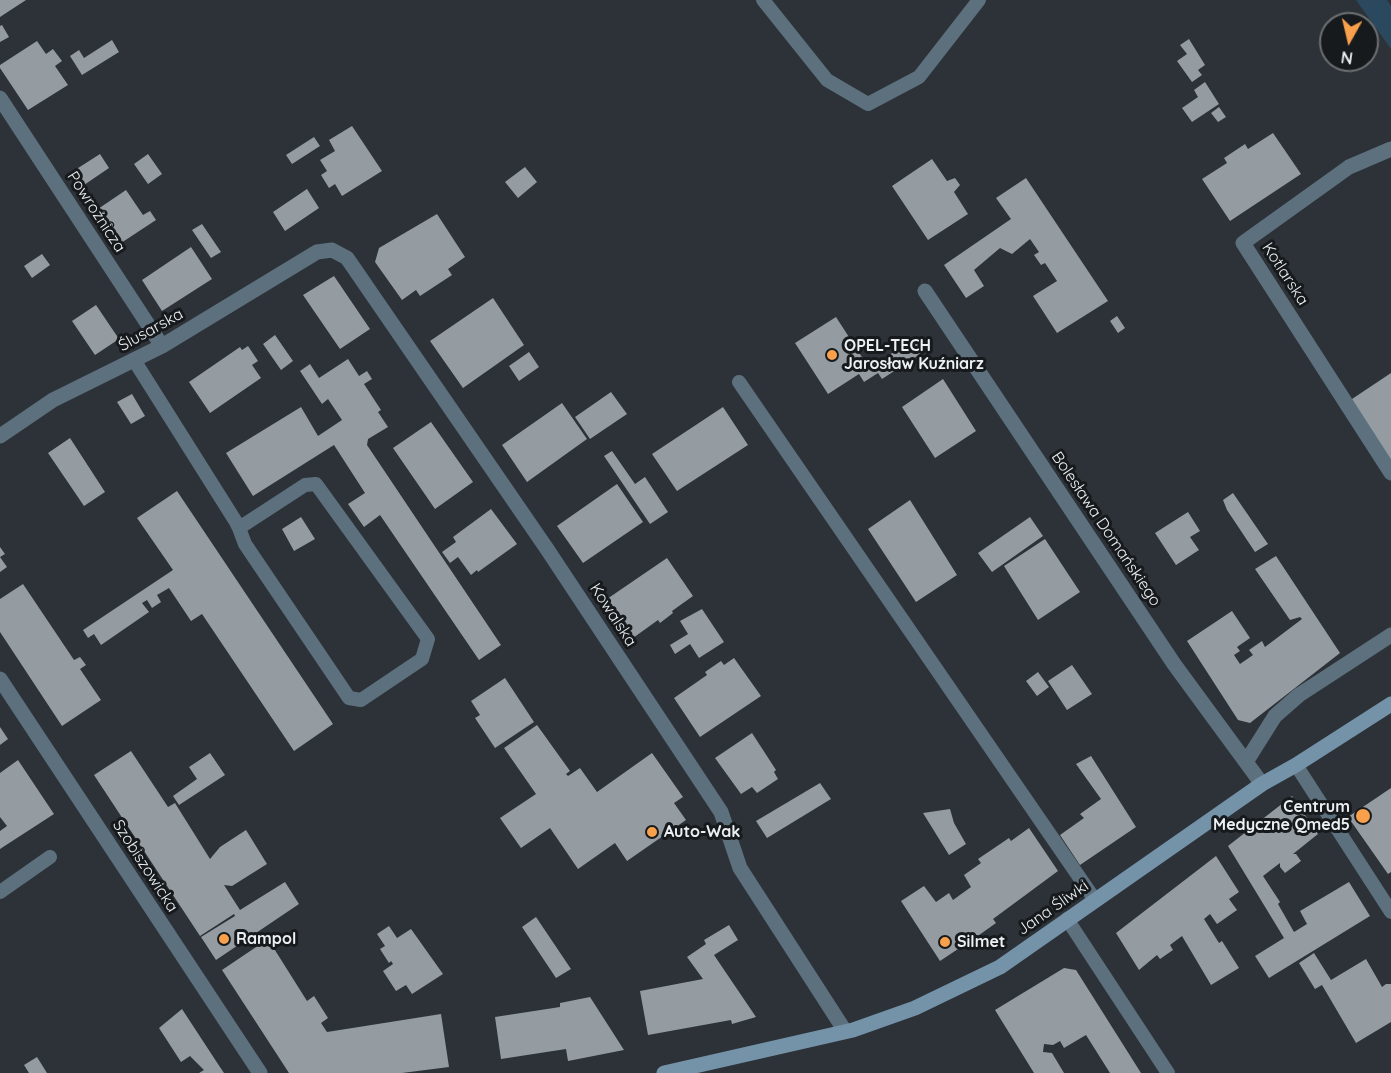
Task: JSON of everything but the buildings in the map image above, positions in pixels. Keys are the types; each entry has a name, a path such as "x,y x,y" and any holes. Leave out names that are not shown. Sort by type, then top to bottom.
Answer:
{"street":[{"name":"Powroźnicza","path":"0,98 162,346"},
{"name":"Kotlarska","path":"1391,149 1349,167 1243,243 1391,472"},
{"name":"Kowalska","path":"317,252 332,250 347,258 547,549 721,812 740,868 844,1031"},
{"name":"Ślusarska","path":"0,436 53,400 162,346 317,252"},
{"name":"Bolesława Domańskiego","path":"925,291 1174,664 1262,784"},
{"path":"1246,762 1275,716 1299,695 1391,635"},
{"name":"Szobiszowicka","path":"0,678 260,1073"},
{"name":"Jana Śliwki","path":"664,1073 844,1031 915,1008 1000,967 1262,784 1391,704"}],"lane":[{"path":"763,0 827,80 868,104 919,77 979,0"},
{"path":"134,360 239,528 245,544 349,698 361,700 422,659 428,639 316,484 305,485 239,528"},
{"path":"739,382 1095,900"},
{"path":"1296,765 1391,912"},
{"path":"0,892 50,857"},
{"path":"1068,919 1168,1073"}],"shaded area":[{"path":"1356,0 1387,0 1391,6 1391,49 1379,32 1379,12 1365,12"}],"place":[{"name":"OPEL-TECH Jarosław Kuźniarz","path":"832,355"},
{"name":"Centrum Medyczne Qmed5","path":"1363,816"},
{"name":"Auto-Wak","path":"652,832"},
{"name":"Rampol","path":"224,939"},
{"name":"Silmet","path":"945,942"}]}
